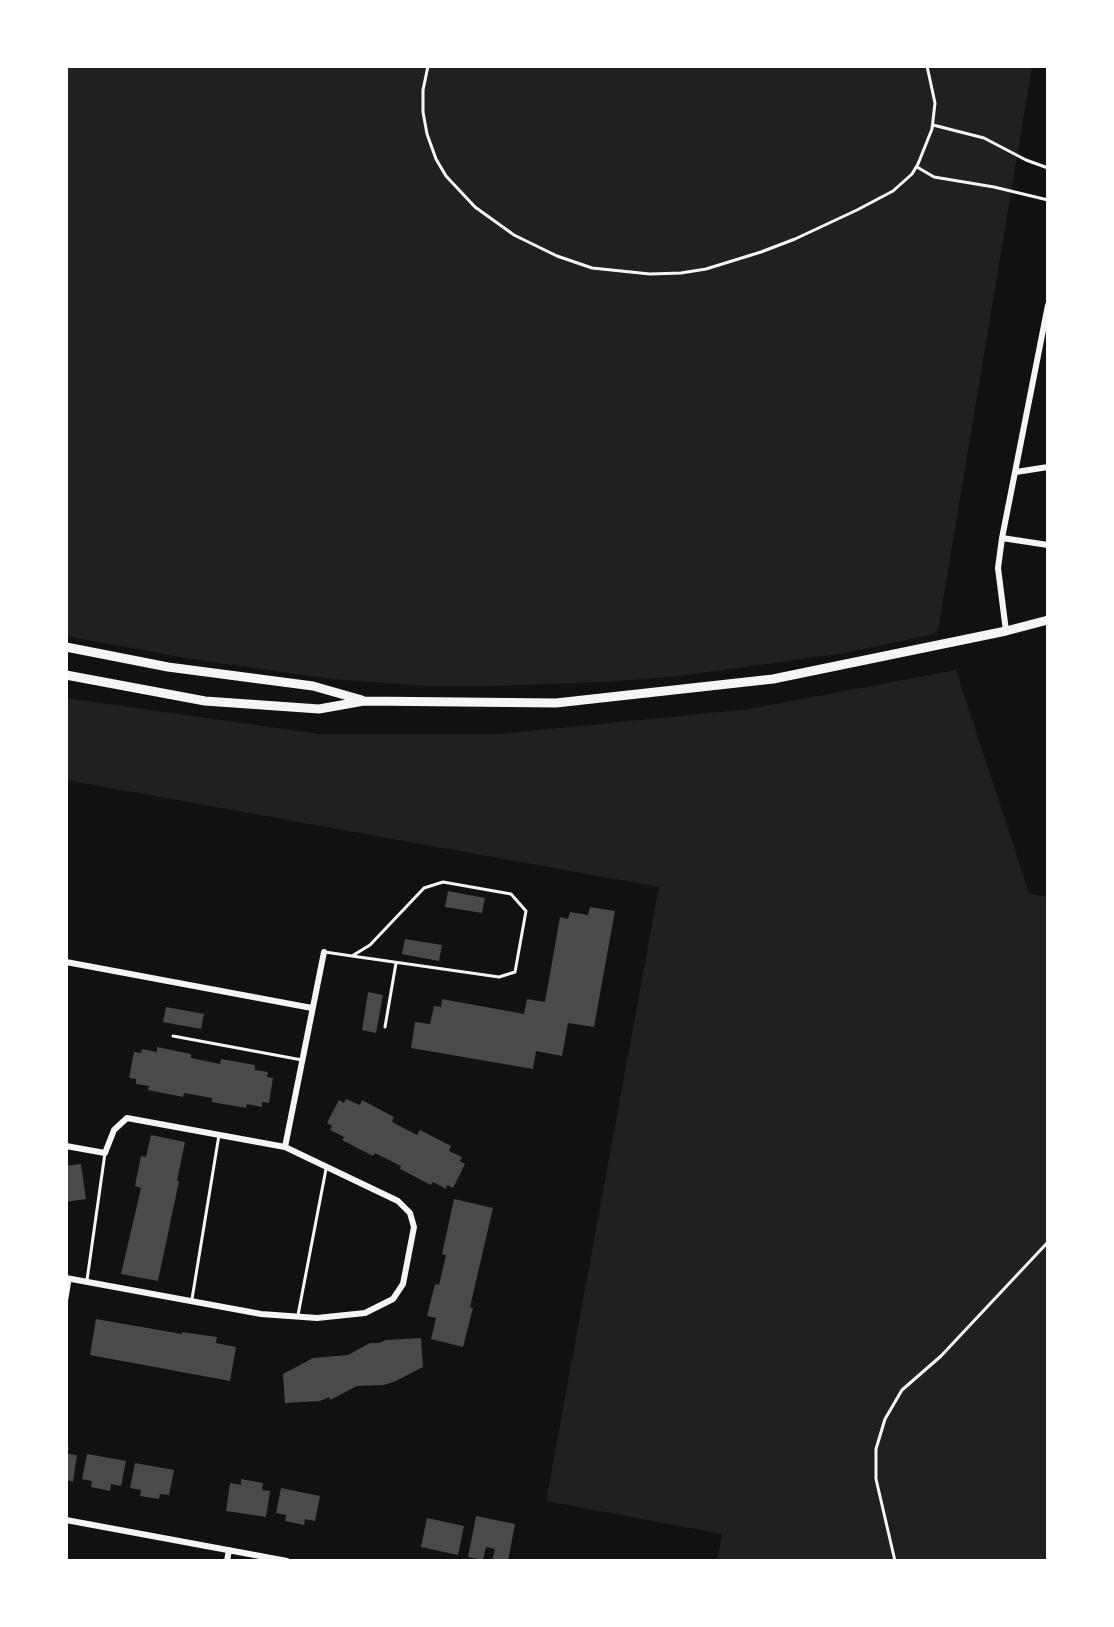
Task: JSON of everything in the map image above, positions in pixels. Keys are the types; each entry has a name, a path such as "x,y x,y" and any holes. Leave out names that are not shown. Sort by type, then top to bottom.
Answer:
{"main road":[{"path":"66,675 205,701 319,709 364,701 556,703 773,680 1048,621"},
{"path":"66,647 168,667 313,686 364,701"}],"street":[{"path":"1006,631 998,568 1002,538 1047,319 1048,304"},
{"path":"1016,472 1048,467"},
{"path":"1002,538 1048,545"},
{"path":"285,1147 324,952"},
{"path":"66,962 312,1008"},
{"path":"66,1146 105,1153 114,1130 127,1118 285,1147 398,1201 410,1213 414,1227 403,1284 393,1299 365,1313 317,1318 261,1314 68,1278"},
{"path":"66,1520 287,1561"},
{"path":"227,1561 229,1550"}],"lane":[{"path":"324,952 396,963 499,977 515,972 526,911 512,894 443,882 424,888 370,945 352,956"},
{"path":"385,1027 396,963"},
{"path":"173,1036 302,1060"},
{"path":"191,1301 219,1135"},
{"path":"86,1282 105,1153"},
{"path":"297,1317 327,1167"},
{"path":"66,1304 68,1278"}],"path":[{"path":"428,66 423,90 424,121 431,147 446,176 475,207 514,235 557,256 592,268 631,273 670,274 706,269 795,239 878,200 904,182 924,154 933,124 935,103 927,66"},
{"path":"933,124 984,138 1026,160 1048,168"},
{"path":"916,167 934,177 994,187 1048,200"},
{"path":"895,1561 876,1479 876,1449 885,1419 902,1390 941,1356 1048,1242"}],"shaded area":[{"path":"66,66 1032,66 938,630 934,634 845,653 679,676 605,682 491,686 425,686 332,679 191,659 66,636"},
{"path":"956,670 1029,893 1048,897 1048,1561 717,1561 722,1534 546,1501 659,887 66,780 66,698 319,734 498,734 749,709"}],"building":[{"path":"448,891 485,898 482,913 445,907"},
{"path":"590,907 615,911 594,1027 568,1023 562,1056 536,1051 533,1069 411,1048 415,1022 430,1024 434,1006 441,1007 442,999 524,1014 527,999 545,1002 560,917 568,919 570,912 588,915"},
{"path":"405,939 442,945 439,961 402,954"},
{"path":"368,992 383,995 376,1033 362,1030"},
{"path":"166,1007 204,1014 201,1029 163,1022"},
{"path":"157,1047 191,1054 191,1058 220,1064 221,1059 255,1065 255,1070 268,1072 267,1077 273,1078 269,1103 262,1102 262,1107 247,1104 246,1108 212,1102 212,1098 184,1093 183,1097 148,1090 149,1086 136,1084 136,1079 129,1078 134,1052 141,1053 142,1049 157,1052"},
{"path":"346,1099 360,1105 362,1100 394,1117 392,1122 417,1135 420,1130 451,1146 449,1151 462,1157 460,1161 465,1164 453,1188 447,1185 446,1189 433,1182 431,1185 400,1169 401,1166 375,1153 373,1156 342,1140 344,1137 330,1130 332,1126 327,1123 339,1100 344,1103"},
{"path":"151,1135 185,1142 158,1281 121,1274 141,1188 135,1186 141,1156 146,1157"},
{"path":"81,1164 86,1199 66,1202 66,1166"},
{"path":"454,1199 493,1208 463,1347 431,1339 436,1318 427,1316 435,1284 439,1285 446,1255 442,1254"},
{"path":"96,1319 182,1334 182,1332 217,1337 216,1343 236,1347 230,1381 90,1355"},
{"path":"421,1338 423,1367 396,1381 384,1385 357,1386 330,1400 329,1397 320,1401 285,1403 283,1374 313,1358 348,1355 370,1343 386,1340"},
{"path":"66,1447 69,1447 67,1454 77,1455 73,1482 66,1480"},
{"path":"87,1454 126,1461 121,1486 111,1484 110,1491 91,1487 92,1481 82,1479"},
{"path":"135,1463 174,1470 169,1495 160,1494 159,1499 140,1496 141,1490 130,1488"},
{"path":"241,1479 263,1483 262,1490 270,1491 266,1517 226,1511 230,1483 241,1485"},
{"path":"281,1488 320,1496 315,1521 305,1519 304,1525 285,1521 286,1515 276,1513"},
{"path":"476,1516 515,1524 508,1561 492,1561 495,1549 486,1547 483,1560 468,1557"},
{"path":"427,1518 464,1526 458,1555 421,1547"}]}
